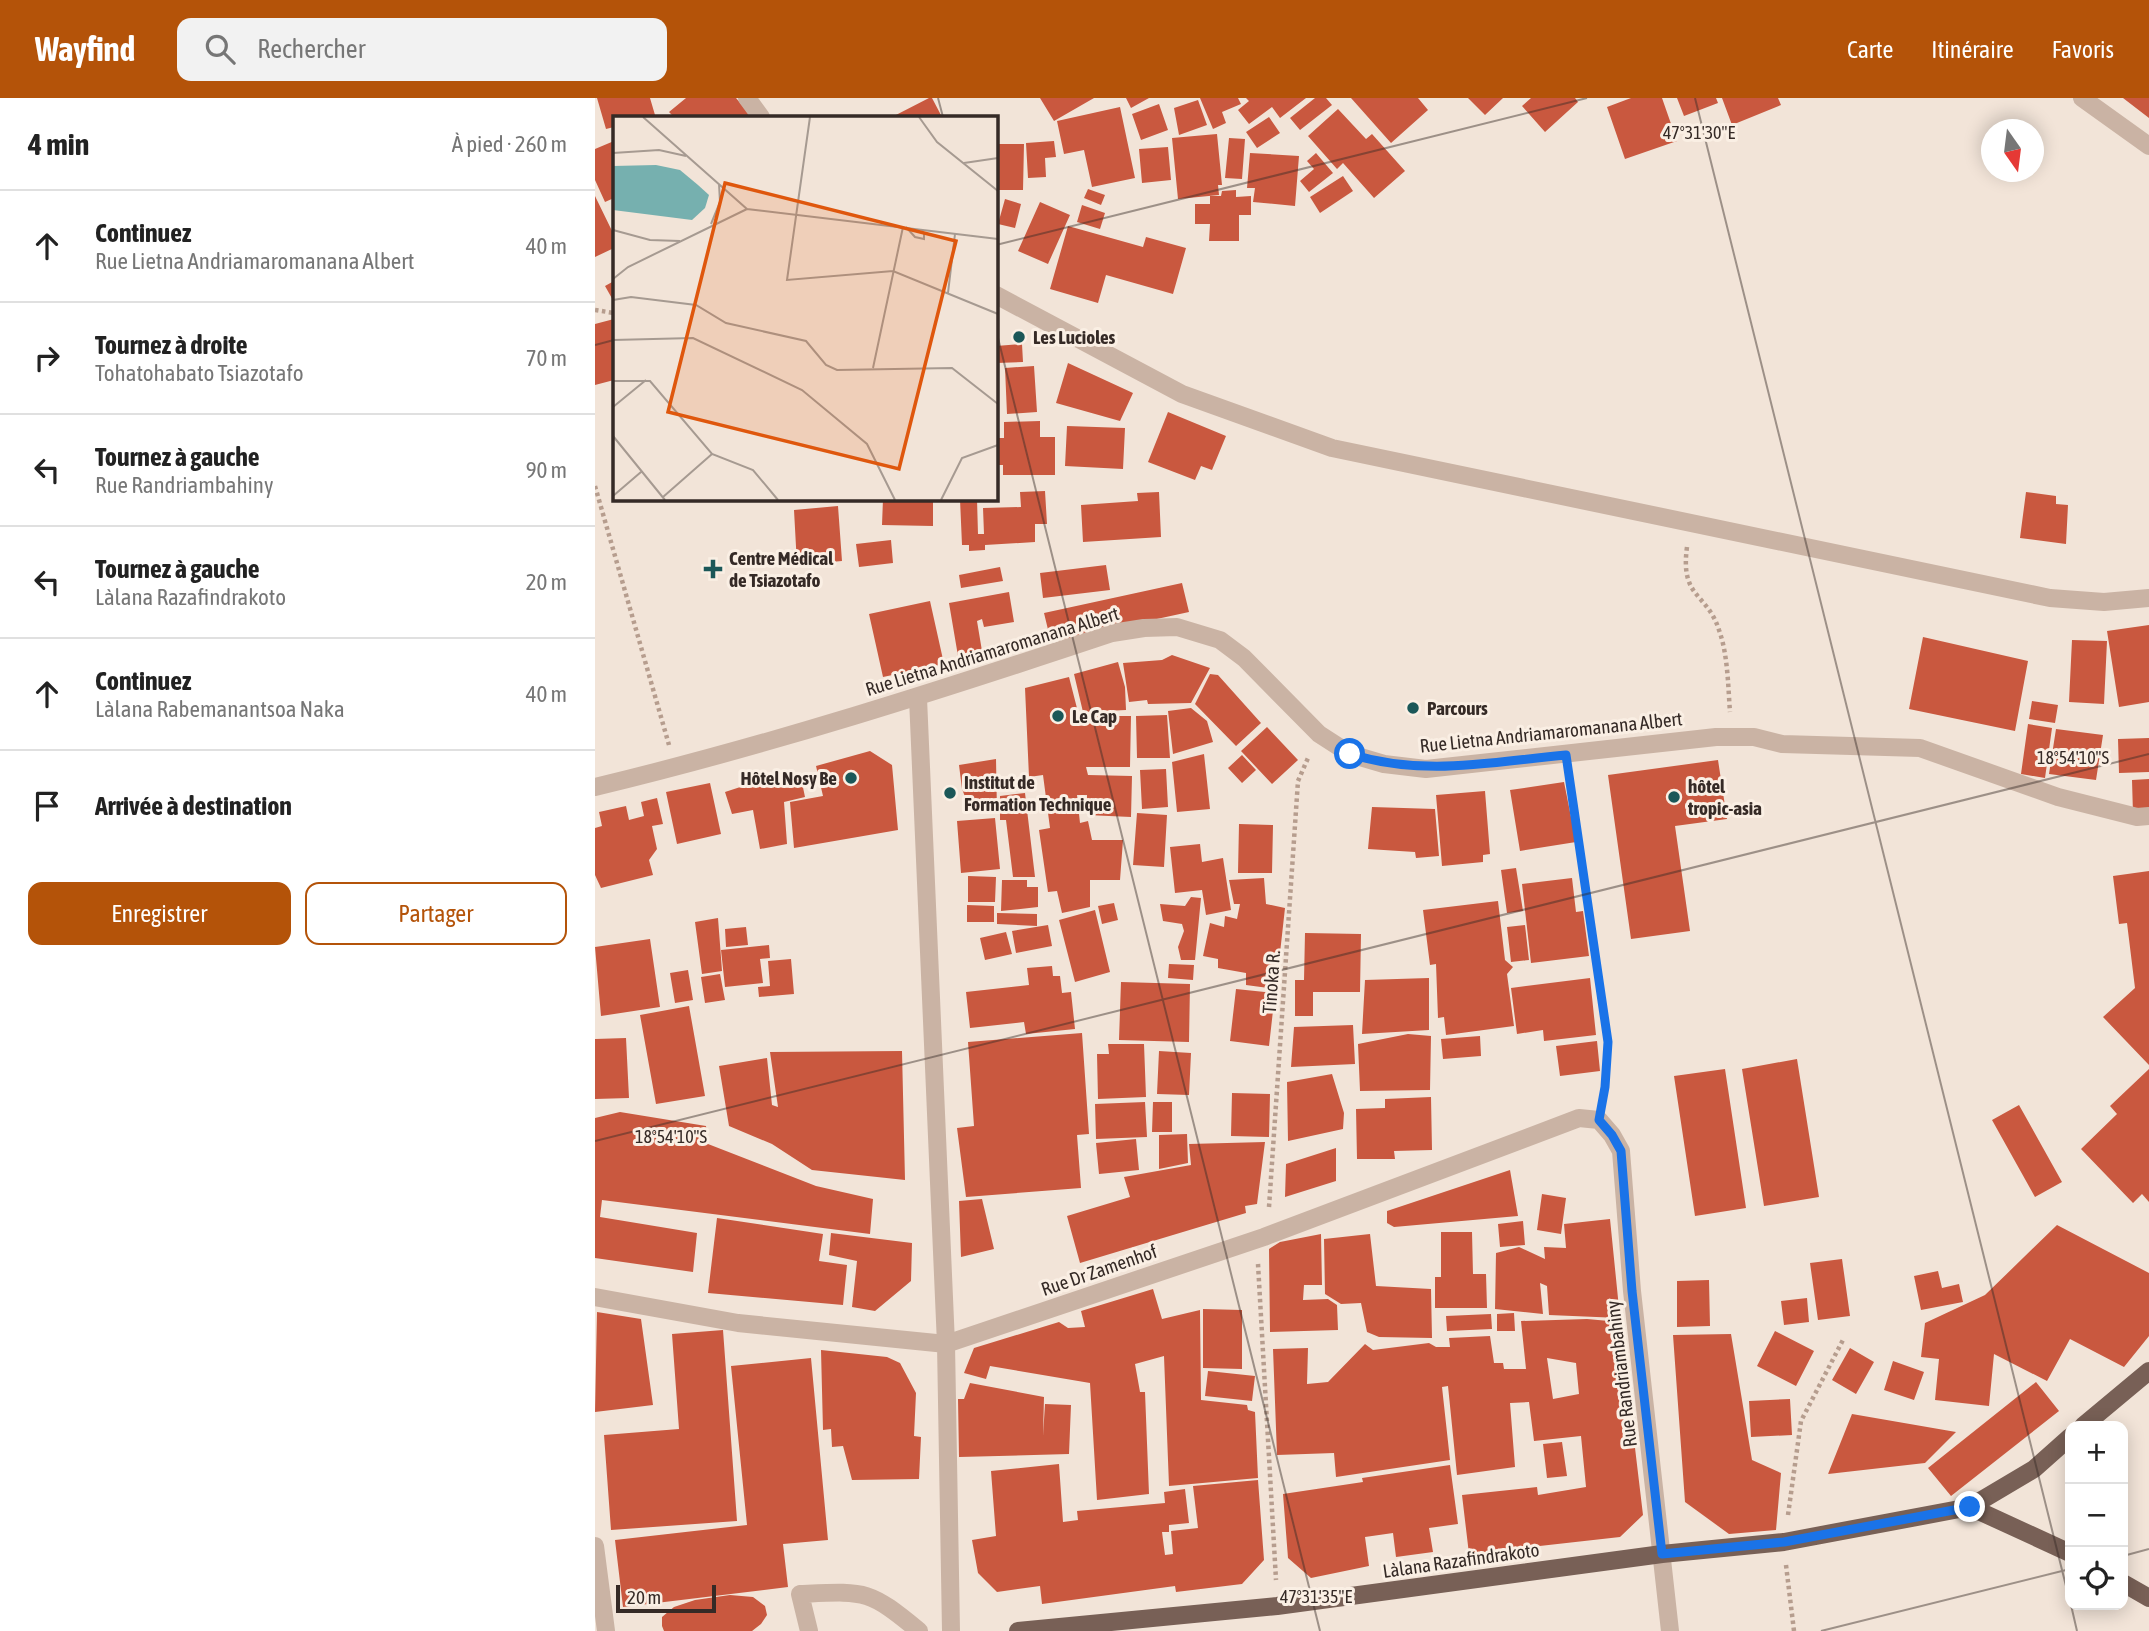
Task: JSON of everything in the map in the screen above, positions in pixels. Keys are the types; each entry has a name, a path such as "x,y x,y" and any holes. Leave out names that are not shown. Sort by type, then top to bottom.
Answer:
{"main road":[{"path":"2089,1421 2149,1371"},
{"path":"1970,1507 2034,1469 2065,1441"},
{"name":"Làlana Razafindrakoto","path":"1018,1631 1277,1606 1662,1554 1784,1542 1970,1507"},
{"path":"1970,1507 2065,1551"},
{"path":"2128,1586 2149,1598"}],"street":[{"path":"747,98 760,116"},
{"path":"2082,98 2149,146"},
{"path":"997,296 1182,394 1268,428 1385,461 2050,598 2104,602 2149,598"},
{"name":"Rue Lietna Andriamaromanana Albert","path":"595,788 676,768 918,698 1112,633 1177,627 1220,640 1244,658 1319,734 1350,754 1384,764 1426,769 1566,755 1674,740 1732,737 1754,737 1782,744 1920,748 2058,797 2137,817 2149,816"},
{"path":"918,698 946,1344 951,1631"},
{"name":"Rue Dr Zamenhof","path":"595,1297 738,1323 946,1344 1264,1237 1579,1118 1599,1120"},
{"name":"Rue Randriambahiny","path":"1599,1120 1621,1151 1632,1291 1669,1631"},
{"path":"595,1546 606,1631"},
{"path":"809,1631 800,1594 856,1591 883,1601 919,1631"}],"path":[{"path":"595,310 613,313"},
{"path":"595,486 676,768"},
{"path":"1690,522 1684,572 1690,587 1711,614 1720,631 1732,737"},
{"name":"Tinoka R.","path":"1277,1606 1257,1270 1272,1195 1298,781 1319,734"},
{"path":"1566,755 1608,1042 1605,1087 1599,1120"},
{"path":"1794,1631 1784,1542 1801,1421 1844,1338"}],"building":[{"path":"597,98 650,98 655,115 613,116 613,127 606,129"},
{"path":"686,98 736,98 751,116 673,116 669,112"},
{"path":"932,98 941,116 894,116"},
{"path":"1040,98 1094,98 1054,121"},
{"path":"1126,98 1149,98 1131,108"},
{"path":"1200,98 1238,98 1241,104 1222,112 1226,123 1213,129"},
{"path":"1246,98 1306,98 1280,118 1272,107 1249,124 1238,110 1249,101"},
{"path":"1315,98 1326,98 1332,105 1300,130 1290,118"},
{"path":"1351,98 1418,98 1428,110 1391,143"},
{"path":"1468,98 1503,98 1485,115"},
{"path":"1531,98 1575,98 1578,102 1545,132 1522,106"},
{"path":"1631,98 1662,98 1677,141 1625,159 1607,107"},
{"path":"1677,98 1716,98 1718,103 1684,116"},
{"path":"1722,98 1778,98 1781,105 1732,125"},
{"path":"2123,98 2149,98 2149,118"},
{"path":"1198,100 1207,125 1179,135 1174,108"},
{"path":"1159,104 1168,130 1141,140 1132,114"},
{"path":"1120,107 1135,178 1092,187 1084,150 1064,154 1057,121"},
{"path":"1338,109 1366,139 1372,134 1405,171 1374,198 1343,163 1337,169 1308,136"},
{"path":"1269,117 1280,133 1257,148 1246,132"},
{"path":"1217,134 1222,185 1218,185 1219,195 1178,199 1172,138"},
{"path":"1229,138 1245,139 1242,179 1225,178"},
{"path":"613,141 613,198 605,202 595,180 595,149"},
{"path":"1054,141 1056,157 1045,158 1046,177 1028,178 1026,143"},
{"path":"997,144 1024,144 1023,190 997,190"},
{"path":"1168,147 1171,180 1142,183 1139,149"},
{"path":"1250,153 1299,156 1295,206 1253,202 1255,188 1247,188"},
{"path":"1316,153 1333,173 1309,192 1300,181 1314,169 1307,161"},
{"path":"1343,176 1353,191 1320,213 1310,197"},
{"path":"1088,189 1105,195 1101,205 1084,198"},
{"path":"1236,190 1236,197 1251,196 1251,215 1239,215 1239,241 1209,241 1210,224 1195,224 1195,204 1210,204 1210,196 1221,196 1222,191"},
{"path":"595,196 613,233 613,248 595,257"},
{"path":"1005,199 1021,204 1015,228 998,224"},
{"path":"1040,202 1070,215 1048,264 1018,251"},
{"path":"1082,205 1105,213 1100,229 1077,222"},
{"path":"1068,226 1143,247 1146,237 1186,248 1173,294 1106,275 1098,303 1050,289"},
{"path":"613,282 613,300 605,286"},
{"path":"613,319 613,380 595,385 595,324"},
{"path":"1022,344 1023,362 997,363 997,346"},
{"path":"1068,363 1133,393 1120,421 1056,403"},
{"path":"1034,366 1037,412 1007,414 1005,368"},
{"path":"1168,412 1226,436 1212,470 1201,466 1195,480 1148,462"},
{"path":"1040,421 1040,437 1055,437 1055,475 1003,475 1003,465 997,465 997,438 1004,438 1004,422"},
{"path":"1067,426 1125,428 1123,469 1065,466"},
{"path":"1045,491 1047,524 1035,524 1035,542 985,545 985,550 969,551 969,545 962,545 960,500 977,500 978,534 984,534 983,508 1021,507 1020,492"},
{"path":"1159,492 1161,537 1083,542 1081,505 1138,501 1137,493"},
{"path":"2026,492 2056,496 2056,504 2068,505 2066,544 2020,538"},
{"path":"883,500 933,500 933,526 882,525"},
{"path":"838,506 842,561 797,565 794,510"},
{"path":"891,540 893,563 859,567 856,544"},
{"path":"1106,565 1110,590 1043,598 1040,573"},
{"path":"1000,567 1003,581 961,588 959,575"},
{"path":"1182,583 1189,612 1051,642 1044,613"},
{"path":"1009,592 1014,622 984,627 982,619 977,621 982,651 958,656 949,603"},
{"path":"930,601 944,664 883,677 869,614"},
{"path":"2149,625 2149,702 2119,707 2107,631"},
{"path":"1923,637 2028,661 2015,731 1909,709"},
{"path":"2072,640 2107,641 2104,704 2069,702"},
{"path":"1172,655 1210,668 1191,703 1148,704 1147,700 1129,702 1123,663 1162,660"},
{"path":"1118,662 1125,687 1126,710 1083,712 1074,674"},
{"path":"1210,674 1218,675 1261,723 1236,746 1195,704"},
{"path":"1069,677 1079,716 1131,716 1130,767 1086,767 1088,775 1132,776 1131,817 1087,815 1087,795 1077,795 1080,823 1088,821 1092,840 1123,840 1120,880 1090,880 1090,907 1062,913 1057,891 1048,892 1039,830 1050,828 1043,775 1029,777 1025,688"},
{"path":"2032,701 2058,705 2055,723 2029,719"},
{"path":"1191,708 1207,721 1213,742 1173,754 1168,711"},
{"path":"1167,715 1170,758 1137,758 1136,716"},
{"path":"2028,724 2052,728 2045,778 2021,774"},
{"path":"1267,727 1298,760 1272,784 1241,751"},
{"path":"2056,729 2103,735 2096,780 2049,774"},
{"path":"2149,738 2149,772 2119,773 2118,739"},
{"path":"870,751 892,765 898,830 794,848 790,802 823,796 816,766"},
{"path":"1204,754 1210,809 1177,812 1172,762"},
{"path":"1242,755 1256,770 1242,783 1228,768"},
{"path":"996,759 997,812 971,812 962,789 959,765"},
{"path":"1718,760 1727,819 1675,826 1690,931 1631,939 1608,775"},
{"path":"1166,769 1168,807 1142,809 1140,770"},
{"path":"783,773 786,776 800,773 805,797 784,802 787,844 760,849 753,810 732,814 725,792"},
{"path":"2149,779 2149,813 2133,814 2132,780"},
{"path":"1564,782 1576,842 1520,851 1510,790"},
{"path":"710,783 721,834 677,844 666,792"},
{"path":"1485,791 1490,854 1483,855 1483,862 1442,866 1436,795"},
{"path":"1025,793 1035,877 1013,877 1006,820 1000,820 1000,796"},
{"path":"657,798 663,824 652,826 657,849 649,860 653,875 601,888 595,875 595,828 602,826 599,812 626,806 629,820 644,816 641,802"},
{"path":"1372,807 1435,809 1439,856 1416,858 1415,852 1368,849"},
{"path":"1137,813 1167,815 1164,867 1133,865"},
{"path":"995,818 1000,869 961,873 957,821"},
{"path":"1239,824 1273,825 1272,873 1238,873"},
{"path":"1200,844 1202,862 1223,858 1231,910 1206,915 1202,890 1175,893 1170,847"},
{"path":"1516,868 1523,911 1507,913 1501,870"},
{"path":"2149,871 2149,1065 2103,1017 2135,988 2127,923 2119,924 2113,876"},
{"path":"968,876 996,877 995,902 968,902"},
{"path":"1264,878 1266,904 1285,908 1276,989 1246,985 1246,973 1218,968 1218,959 1203,956 1210,923 1224,927 1225,916 1237,919 1240,904 1234,904 1229,880"},
{"path":"1572,878 1576,912 1583,911 1589,956 1531,963 1522,884"},
{"path":"1002,880 1027,880 1027,887 1038,887 1038,907 1001,911"},
{"path":"1191,897 1201,898 1195,960 1181,960 1178,947 1184,931 1182,924 1163,921 1160,904 1185,906"},
{"path":"1498,901 1505,960 1513,967 1507,974 1514,1026 1446,1035 1444,1017 1438,1018 1436,964 1430,965 1423,910"},
{"path":"1114,903 1118,920 1102,924 1098,906"},
{"path":"967,905 994,906 994,922 967,922"},
{"path":"1095,910 1110,972 1075,982 1059,920"},
{"path":"997,913 1037,914 1037,926 997,924"},
{"path":"718,918 722,971 702,974 695,922"},
{"path":"1048,925 1052,946 1016,953 1012,931"},
{"path":"1525,925 1529,960 1511,962 1507,927"},
{"path":"746,927 748,945 726,947 725,929"},
{"path":"1006,932 1012,954 985,960 980,938"},
{"path":"1305,933 1361,934 1360,992 1313,992 1313,1016 1295,1016 1295,980 1304,980"},
{"path":"650,939 660,1007 601,1016 595,947"},
{"path":"769,945 770,958 760,959 763,983 725,987 721,950"},
{"path":"791,959 794,994 759,997 758,987 770,986 768,961"},
{"path":"1169,964 1194,965 1193,980 1168,978"},
{"path":"1052,966 1053,976 1060,976 1062,993 1071,992 1075,1029 1026,1034 1024,1022 970,1028 966,992 1029,985 1027,968"},
{"path":"688,970 693,1000 675,1003 670,973"},
{"path":"720,974 725,1000 705,1003 701,977"},
{"path":"1429,978 1429,1030 1362,1034 1365,980"},
{"path":"1590,978 1596,1035 1544,1041 1543,1030 1517,1034 1511,988"},
{"path":"1121,982 1190,984 1189,1042 1119,1040"},
{"path":"1236,989 1275,993 1269,1046 1230,1041"},
{"path":"689,1006 705,1096 656,1104 640,1015"},
{"path":"1353,1025 1355,1064 1291,1067 1294,1027"},
{"path":"1082,1033 1089,1134 1077,1135 1081,1188 966,1197 957,1128 974,1126 968,1042"},
{"path":"1408,1034 1431,1036 1430,1090 1360,1091 1358,1044"},
{"path":"1480,1036 1481,1056 1443,1059 1441,1039"},
{"path":"626,1038 629,1098 595,1099 595,1039"},
{"path":"1597,1041 1600,1071 1560,1076 1556,1046"},
{"path":"1108,1044 1144,1044 1146,1097 1098,1099 1097,1054 1109,1054"},
{"path":"902,1051 905,1180 812,1170 772,1144 729,1126 719,1066 767,1058 772,1105 778,1107 770,1052"},
{"path":"1159,1051 1191,1053 1189,1095 1157,1094"},
{"path":"1797,1059 1819,1197 1764,1206 1742,1069"},
{"path":"1725,1069 1746,1208 1695,1216 1674,1076"},
{"path":"2149,1069 2149,1202 2142,1194 2133,1203 2081,1149 2117,1114 2110,1106"},
{"path":"1332,1074 1344,1113 1343,1129 1288,1141 1287,1082"},
{"path":"1232,1093 1270,1094 1269,1137 1231,1136"},
{"path":"1431,1097 1432,1150 1394,1151 1395,1159 1357,1159 1356,1109 1385,1108 1385,1099"},
{"path":"1145,1102 1147,1137 1096,1139 1095,1104"},
{"path":"1153,1102 1172,1102 1172,1132 1152,1132"},
{"path":"2019,1105 2062,1182 2035,1197 1992,1120"},
{"path":"620,1112 706,1126 708,1144 816,1186 873,1199 870,1234 602,1200 600,1217 697,1233 693,1272 595,1258 595,1118"},
{"path":"1187,1134 1188,1163 1159,1169 1159,1135"},
{"path":"1136,1139 1139,1170 1099,1174 1096,1143"},
{"path":"1265,1142 1257,1204 1245,1206 1246,1213 1080,1263 1067,1216 1130,1197 1124,1177 1191,1165 1189,1144"},
{"path":"1336,1148 1336,1181 1285,1197 1286,1164"},
{"path":"1510,1170 1518,1216 1394,1227 1387,1223 1387,1211"},
{"path":"1542,1194 1566,1198 1561,1234 1537,1230"},
{"path":"982,1199 994,1249 961,1257 959,1201"},
{"path":"717,1218 823,1234 819,1261 847,1265 843,1305 708,1293"},
{"path":"1610,1219 1620,1318 1549,1315 1547,1286 1540,1283 1543,1314 1495,1309 1496,1253 1519,1247 1545,1259 1544,1247 1566,1248 1564,1224"},
{"path":"1523,1221 1525,1245 1500,1247 1498,1224"},
{"path":"2057,1225 2149,1273 2149,1336 2124,1367 2070,1339 2047,1381 1994,1354 1989,1406 1935,1400 1939,1359 1921,1357 1925,1323 1985,1295"},
{"path":"1441,1232 1472,1232 1473,1274 1486,1274 1487,1308 1435,1308 1435,1277 1441,1277"},
{"path":"831,1233 912,1243 911,1281 875,1311 852,1307 857,1261 829,1255"},
{"path":"1321,1234 1322,1285 1304,1285 1303,1300 1328,1299 1337,1305 1338,1330 1270,1332 1269,1249 1280,1242"},
{"path":"1370,1234 1376,1286 1431,1289 1432,1338 1379,1337 1367,1332 1361,1303 1341,1304 1325,1294 1324,1239"},
{"path":"1842,1259 1850,1316 1818,1320 1810,1263"},
{"path":"1938,1271 1942,1288 1959,1284 1963,1302 1921,1310 1914,1276"},
{"path":"1709,1280 1710,1326 1677,1327 1677,1281"},
{"path":"1153,1289 1162,1319 1200,1310 1201,1400 1247,1405 1248,1410 1255,1412 1258,1478 1169,1486 1164,1356 1135,1364 1140,1392 1145,1392 1149,1494 1097,1500 1090,1383 990,1366 986,1379 964,1373 974,1348 1059,1322 1068,1328 1085,1327 1081,1311"},
{"path":"1807,1298 1809,1322 1784,1325 1781,1301"},
{"path":"1203,1309 1242,1310 1242,1369 1203,1368"},
{"path":"597,1312 641,1319 653,1405 595,1412"},
{"path":"1514,1313 1515,1331 1497,1331 1497,1314"},
{"path":"1491,1314 1492,1329 1447,1331 1446,1316"},
{"path":"1587,1319 1620,1322 1643,1515 1620,1537 1469,1554 1462,1495 1537,1487 1538,1495 1586,1487 1581,1436 1534,1441 1529,1402 1510,1403 1515,1467 1457,1475 1448,1386 1442,1387 1450,1460 1336,1477 1334,1453 1277,1455 1273,1349 1308,1348 1307,1384 1328,1382 1365,1344 1373,1350 1429,1343 1436,1347 1450,1347 1449,1338 1490,1336 1494,1363 1503,1363 1504,1369 1526,1369 1521,1321","holes":["1547,1358 1576,1363 1579,1394 1553,1399"]},
{"path":"723,1330 737,1521 611,1530 604,1435 679,1429 672,1334"},
{"path":"1775,1331 1814,1351 1796,1386 1757,1366"},
{"path":"1731,1334 1752,1460 1781,1473 1776,1530 1729,1534 1685,1502 1673,1335"},
{"path":"1850,1348 1874,1362 1856,1394 1832,1380"},
{"path":"821,1350 887,1357 900,1363 916,1393 914,1436 921,1437 919,1479 852,1480 843,1446 832,1447 831,1429 823,1430"},
{"path":"811,1358 828,1540 783,1544 788,1587 623,1607 615,1540 747,1525 731,1366"},
{"path":"1893,1361 1924,1372 1914,1400 1884,1390"},
{"path":"1208,1371 1255,1376 1252,1401 1205,1396"},
{"path":"2036,1382 2059,1411 1951,1496 1928,1468"},
{"path":"970,1383 1044,1397 1043,1436 1045,1404 1071,1405 1069,1454 959,1457 958,1399 964,1399"},
{"path":"1790,1399 1792,1435 1751,1437 1749,1401"},
{"path":"1852,1414 1956,1432 1925,1463 1828,1474"},
{"path":"1562,1442 1567,1476 1547,1478 1543,1444"},
{"path":"1059,1464 1063,1522 1078,1520 1077,1511 1165,1503 1164,1492 1185,1489 1189,1523 1169,1525 1169,1532 1162,1532 1165,1555 1173,1554 1171,1531 1198,1528 1193,1486 1258,1480 1264,1560 1242,1584 1176,1592 1175,1586 1042,1604 1040,1586 997,1592 978,1573 972,1540 996,1536 991,1471"},
{"path":"1450,1465 1458,1524 1429,1528 1433,1552 1396,1557 1393,1533 1365,1537 1369,1566 1311,1578 1288,1558 1283,1494 1363,1482 1362,1478"},
{"path":"730,1595 753,1597 765,1606 767,1615 761,1624 752,1631 664,1631 662,1617 674,1607 695,1600"}],"place":[{"name":"Les Lucioles","path":"1019,337"},
{"name":"Centre Médical de Tsiazotafo","path":"713,569"},
{"name":"Parcours","path":"1413,708"},
{"name":"Le Cap","path":"1058,716"},
{"name":"Hôtel Nosy Be","path":"851,778"},
{"name":"Institut de Formation Technique","path":"950,793"},
{"name":"hôtel tropic-asia","path":"1674,797"}],"route":[{"path":"1350,754 1384,764 1426,769 1566,755 1608,1042 1605,1087 1599,1120 1621,1151 1632,1291 1662,1554 1784,1542 1970,1507"}]}
